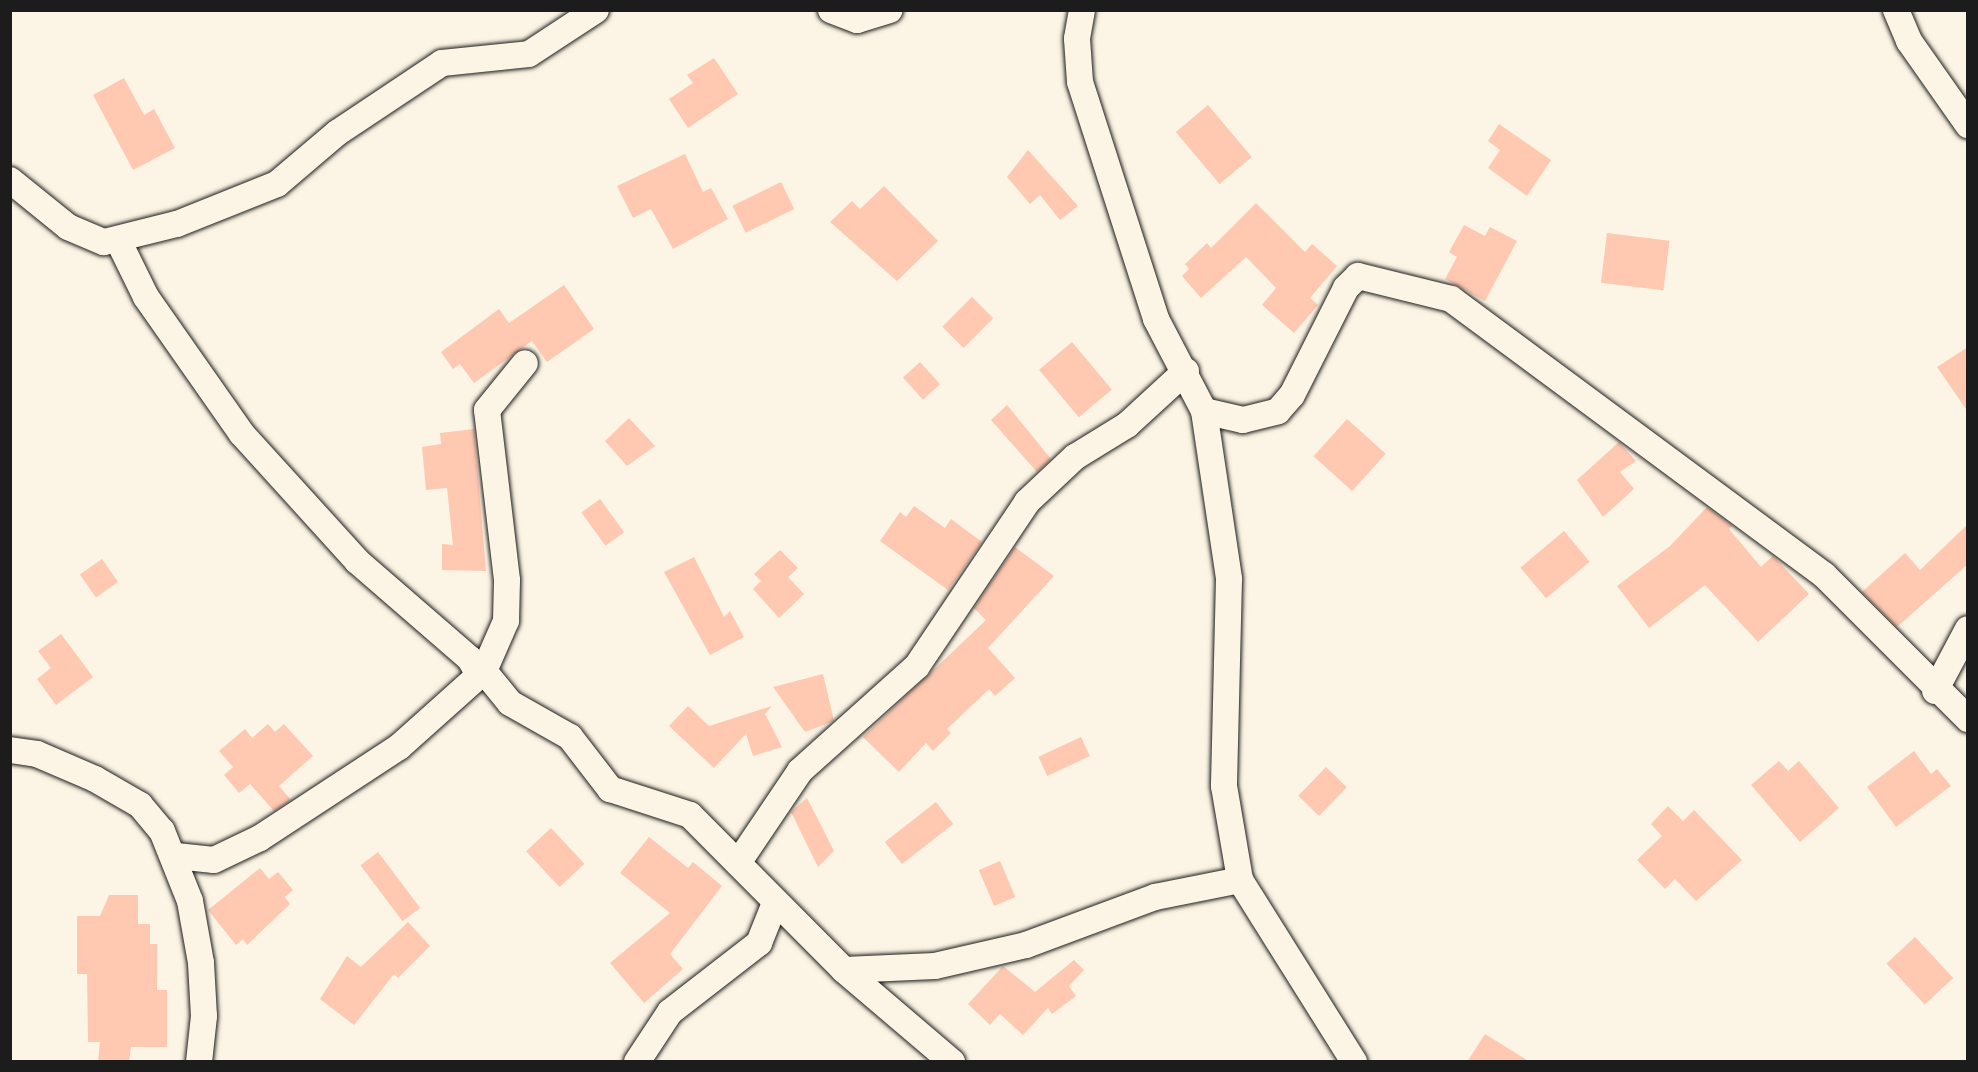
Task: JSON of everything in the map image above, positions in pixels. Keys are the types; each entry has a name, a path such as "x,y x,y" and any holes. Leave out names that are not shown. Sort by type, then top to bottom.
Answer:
{"street":[{"path":"10,180 68,227 104,242 177,224 277,184 337,133 442,63 529,54 596,10"},
{"path":"831,10 857,20 890,10"},
{"path":"1082,10 1077,39 1080,82 1156,319 1186,371 1204,411 1229,579 1224,786 1240,880 1354,1062"},
{"path":"1896,10 1909,41 1968,125"},
{"path":"118,240 146,297 242,434 357,561 464,654 510,703 570,737 610,789 690,815 844,970 952,1062"},
{"path":"1204,411 1243,420 1278,411 1292,395 1346,288 1358,276 1451,299 1824,575 1935,691 1968,719"},
{"path":"176,856 214,860 260,838 399,747 481,673 506,621 507,580 487,410 525,363"},
{"path":"738,863 800,771 917,666 1027,502 1075,457 1127,424 1186,371"},
{"path":"1935,691 1968,629"},
{"path":"10,750 37,754 140,805 176,856 201,963 204,1016 199,1062"},
{"path":"844,970 935,966 1026,945 1155,897 1240,880"},
{"path":"637,1062 670,1012 759,943 775,903"}],"building":[{"path":"714,58 738,94 688,128 669,99 693,83 687,75"},
{"path":"124,78 144,115 154,109 175,148 133,170 93,95"},
{"path":"1208,105 1252,157 1220,184 1176,132"},
{"path":"1499,124 1551,160 1527,196 1488,168 1500,150 1488,141"},
{"path":"1028,150 1078,206 1060,220 1040,195 1030,204 1007,177"},
{"path":"685,154 703,192 711,188 728,219 673,249 651,209 633,218 617,186"},
{"path":"781,182 794,209 746,233 732,206"},
{"path":"884,186 938,241 897,281 830,222 852,201 860,209"},
{"path":"1256,203 1305,252 1312,244 1337,266 1310,298 1318,305 1294,333 1262,305 1276,288 1246,257 1201,298 1182,276 1189,269 1185,264 1207,243 1211,248"},
{"path":"1464,225 1485,236 1490,227 1517,241 1485,301 1445,279 1457,257 1449,252"},
{"path":"1607,233 1670,241 1663,290 1601,283"},
{"path":"564,285 594,329 547,362 532,341 474,383 460,364 453,369 441,352 499,309 509,323"},
{"path":"972,297 993,318 964,348 942,327"},
{"path":"1072,342 1112,389 1079,417 1039,370"},
{"path":"1968,347 1968,412 1937,367"},
{"path":"920,362 940,384 923,400 903,377"},
{"path":"1007,405 1051,459 1037,472 991,420"},
{"path":"629,418 655,446 627,466 605,441"},
{"path":"1347,419 1386,454 1352,491 1314,456"},
{"path":"474,429 486,571 442,570 442,544 453,545 447,488 426,490 422,447 441,444 440,433"},
{"path":"1619,442 1636,461 1620,472 1634,489 1603,517 1577,480"},
{"path":"600,499 624,532 605,546 581,513"},
{"path":"914,506 945,528 951,519 982,542 948,590 880,541 900,512 906,517"},
{"path":"1707,507 1732,526 1729,529 1761,567 1773,556 1809,594 1758,642 1705,585 1649,628 1617,586 1670,546"},
{"path":"1968,524 1968,564 1897,627 1862,592 1905,553 1920,570"},
{"path":"1564,531 1590,562 1546,598 1520,568"},
{"path":"1015,547 1054,576 988,648 1015,678 995,696 989,689 947,729 951,733 933,751 926,743 899,772 863,737 986,620 974,608"},
{"path":"780,550 798,568 788,577 804,594 779,618 753,589 761,581 754,574"},
{"path":"694,557 724,617 730,611 744,637 710,655 664,572"},
{"path":"102,559 118,582 96,597 80,574"},
{"path":"61,634 93,677 56,705 37,679 51,668 38,651"},
{"path":"823,674 834,721 805,732 773,687"},
{"path":"688,706 709,726 772,706 765,714 782,747 753,756 746,734 714,768 669,726"},
{"path":"268,724 275,732 284,724 313,756 279,786 291,800 274,811 250,784 239,793 224,775 233,767 219,751 245,729 252,738"},
{"path":"1081,737 1090,756 1047,776 1038,757"},
{"path":"1914,751 1931,774 1937,769 1951,786 1896,827 1867,787"},
{"path":"1779,761 1788,771 1799,761 1839,808 1800,842 1751,785"},
{"path":"1326,767 1347,787 1319,816 1298,796"},
{"path":"807,798 834,851 818,867 791,812"},
{"path":"936,802 953,824 902,864 885,842"},
{"path":"1668,806 1683,821 1694,810 1742,860 1696,901 1675,879 1665,889 1637,860 1662,836 1651,824"},
{"path":"551,828 584,864 560,887 526,851"},
{"path":"649,837 688,868 693,862 722,886 670,954 683,969 644,1003 610,963 670,913 620,873"},
{"path":"378,852 420,908 403,921 360,865"},
{"path":"1000,861 1015,897 994,906 979,870"},
{"path":"260,868 269,879 278,872 293,890 285,897 290,904 247,945 243,939 236,945 208,910"},
{"path":"109,895 138,895 138,924 150,924 150,944 157,944 157,990 167,990 167,1047 131,1047 129,1062 98,1062 100,1042 88,1042 87,974 77,974 77,916 100,916"},
{"path":"408,922 430,946 398,978 394,974 354,1025 320,999 347,956 361,967"},
{"path":"1915,937 1953,978 1925,1005 1886,964"},
{"path":"1074,960 1084,970 1069,986 1076,996 1052,1014 1048,1008 1023,1035 1000,1014 990,1025 968,1004 1003,966 1035,992"},
{"path":"1485,1034 1530,1062 1467,1062"}]}
